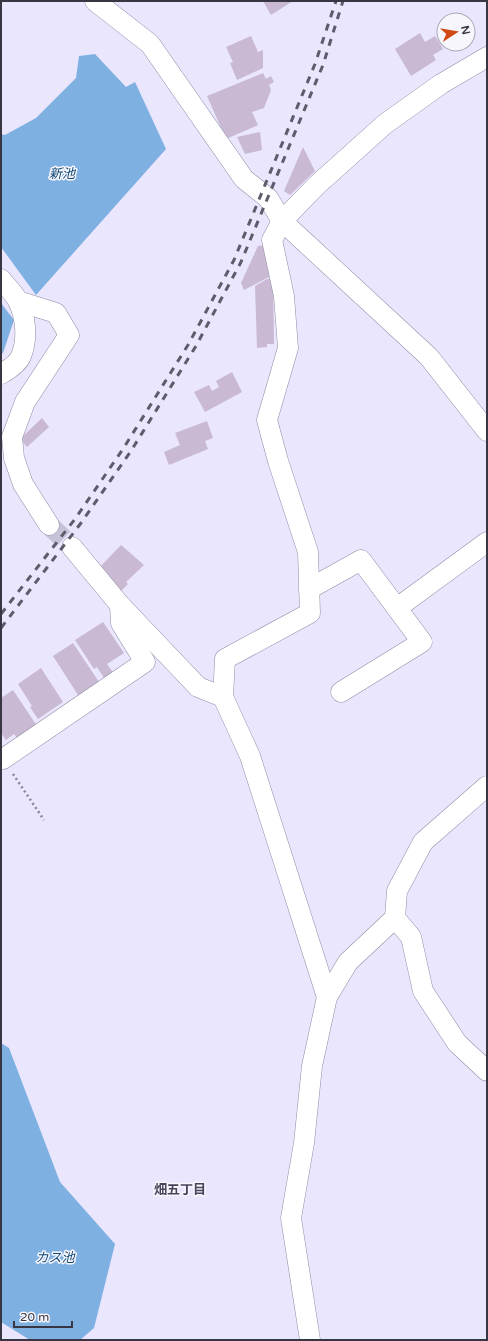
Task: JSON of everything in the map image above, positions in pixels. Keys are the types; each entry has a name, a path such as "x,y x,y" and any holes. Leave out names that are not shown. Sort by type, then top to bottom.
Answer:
{"street":[{"path":"95,1 150,44 244,179 268,198 282,221 429,357 487,432"},
{"path":"327,997 250,756 223,697 225,659 310,614 308,552 278,461 267,420 288,348 284,296 272,240 282,221 317,185 385,124 441,84 487,57"},
{"path":"1,279 18,301 24,318 25,336 21,357 11,369 1,374"},
{"path":"18,301 56,313 69,335 25,402 12,437 14,458 23,484 49,525"},
{"path":"397,608 487,542"},
{"path":"72,547 120,605 198,687 223,697"},
{"path":"309,589 361,560 422,642 341,692"},
{"path":"3,759 145,662 121,623 120,605"},
{"path":"310,1340 291,1218 304,1143 312,1066 327,997 348,962 395,918 397,891 423,842 487,786"},
{"path":"395,918 411,937 423,991 457,1043 487,1071"}],"path":[{"path":"3,759 44,820"}],"water":[{"name":"新池","path":"95,54 126,87 135,82 166,149 36,295 1,247 1,134 5,135 36,118 76,78 79,56"},
{"path":"1,303 14,320 3,353 1,354"},
{"name":"カス池","path":"1,1043 9,1048 60,1182 115,1244 94,1328 80,1340 30,1340 1,1322"}],"building":[{"path":"263,1 293,1 271,15"},
{"path":"420,33 425,42 435,36 436,52 438,52 433,55 436,60 411,76 395,49"},
{"path":"251,36 258,52 263,50 263,68 237,80 230,63 233,62 226,47"},
{"path":"263,73 266,79 271,76 274,82 269,85 271,90 264,108 252,112 258,125 226,139 207,96"},
{"path":"260,132 262,150 245,154 237,137"},
{"path":"303,147 315,171 290,195 284,191"},
{"path":"265,245 271,276 244,290 241,283 258,246"},
{"path":"267,279 273,279 274,344 267,344 267,347 257,348 255,286"},
{"path":"232,372 242,392 205,412 194,392 209,385 212,391 219,387 216,381"},
{"path":"42,418 49,427 27,447 20,439"},
{"path":"207,421 213,438 205,441 208,449 169,465 164,452 180,445 175,433"},
{"path":"121,545 144,565 126,582 128,584 119,593 106,580 109,576 100,567"},
{"path":"103,622 124,653 107,664 115,675 106,681 97,667 94,669 75,640"},
{"path":"73,643 99,682 78,695 53,656"},
{"path":"41,668 63,702 38,719 30,707 32,706 18,684"},
{"path":"13,690 37,726 19,740 14,734 6,740 1,733 1,698"}],"tunnel":[{"path":"49,525 72,547"}],"railway":[{"path":"1,614 75,519 123,449 188,345 234,260 315,64 336,1"},
{"path":"1,628 81,523 131,451 196,346 241,262 323,65 343,1"}],"district":[{"name":"畑五丁目","path":"180,1190"}]}
